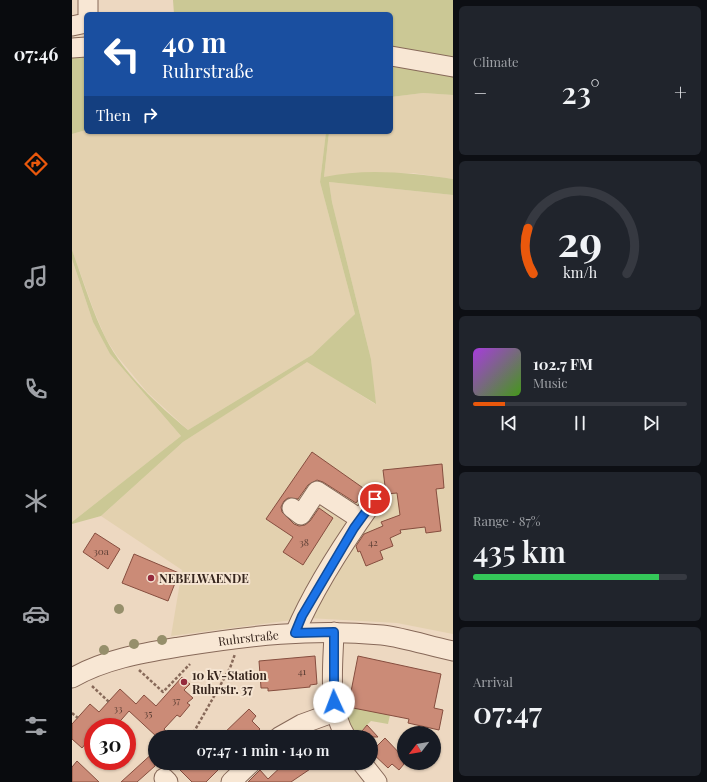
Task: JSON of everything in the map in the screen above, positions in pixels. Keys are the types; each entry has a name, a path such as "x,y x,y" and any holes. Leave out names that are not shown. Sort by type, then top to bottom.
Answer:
{"street":[{"path":"88,0 88,12"},
{"path":"72,26 84,23"},
{"path":"72,48 84,47"},
{"path":"393,56 453,67"},
{"path":"292,508 301,515 318,491 360,519"},
{"path":"295,633 302,616 360,519 375,499"},
{"path":"334,632 333,693 335,712 343,730"},
{"name":"Ruhrstraße","path":"76,676 94,667 125,657 236,638 295,633 334,632 384,636 453,651"},
{"path":"291,730 302,724 335,712"},
{"path":"231,782 244,770"},
{"path":"366,770 377,782"}],"path":[{"path":"195,730 230,668 237,650 236,638"},
{"path":"125,657 163,692 190,664"},
{"path":"76,676 109,702"},
{"path":"72,713 78,718"}],"shaded area":[{"path":"173,0 453,0 453,61 393,51 393,12 174,12"},
{"path":"84,50 84,131 72,134 72,51"},
{"path":"393,62 453,73 453,95 423,93 393,97"},
{"path":"423,93 453,95 453,179 413,173 324,177 329,134 393,134 393,97"},
{"path":"84,131 84,134 326,134 320,182 355,314 312,355 188,430 147,392 117,356 106,339 94,311 72,250 72,134"},
{"path":"326,134 329,134 324,177 340,174 388,172 453,179 453,195 329,182 332,202 371,359 376,404 307,362 183,442 101,516 72,524 72,522 181,436 110,354 93,322 72,259 72,250 96,318 113,352 142,388 188,430 312,355 355,314 320,182"},
{"path":"329,182 453,195 453,634 397,623 308,618 171,636 182,570 101,516 183,442 307,361 375,404 371,359 332,202"},
{"path":"72,259 93,322 110,354 181,436 72,522"},
{"path":"339,704 390,715 388,724 371,721 362,730 352,730"}],"building":[{"path":"312,452 366,490 356,503 323,482 317,480 308,485 298,499 288,498 284,501 281,507 282,512 294,524 299,526 305,525 310,521 319,508 333,518 303,565 283,552 293,537 266,519"},
{"path":"442,464 444,488 436,489 441,531 426,533 425,527 400,530 401,533 390,538 393,546 380,551 383,559 366,566 360,551 358,552 356,546 364,534 383,526 381,522 400,515 397,493 386,494 383,470"},
{"path":"95,533 120,549 108,569 83,552"},
{"name":"NEBELWAENDE","path":"134,554 179,573 168,601 122,583"},
{"path":"315,656 317,684 310,685 310,687 268,691 268,688 261,688 259,661"},
{"path":"358,656 441,674 434,708 443,710 440,726 421,726 408,723 409,719 348,707"},
{"path":"182,677 190,684 184,690 193,698 187,703 190,705 180,717 177,715 164,729 165,730 149,730 129,711 123,718 84,718 84,746 82,748 72,739 72,724 90,704 99,712 120,689 136,704 144,695 156,706"},
{"path":"249,709 256,716 252,721 260,729 259,730 227,730"},
{"path":"367,725 372,730 363,730"},
{"path":"385,738 397,751 397,768 392,764 388,768 378,759 378,745"},
{"path":"148,757 148,770 150,770 137,782 121,782 136,770"},
{"path":"77,761 84,768 84,770 86,770 99,782 72,782 72,767"},
{"path":"180,770 218,770 206,782 192,782"},
{"path":"260,770 268,779 278,770 309,770 291,782 248,782"}],"place":[{"name":"NEBELWAENDE","path":"151,578"},
{"name":"10 kV-Station Ruhrstr. 37","path":"184,682"}],"route":[{"path":"334,702 334,632 295,633 302,616 354,528 375,499"}]}
